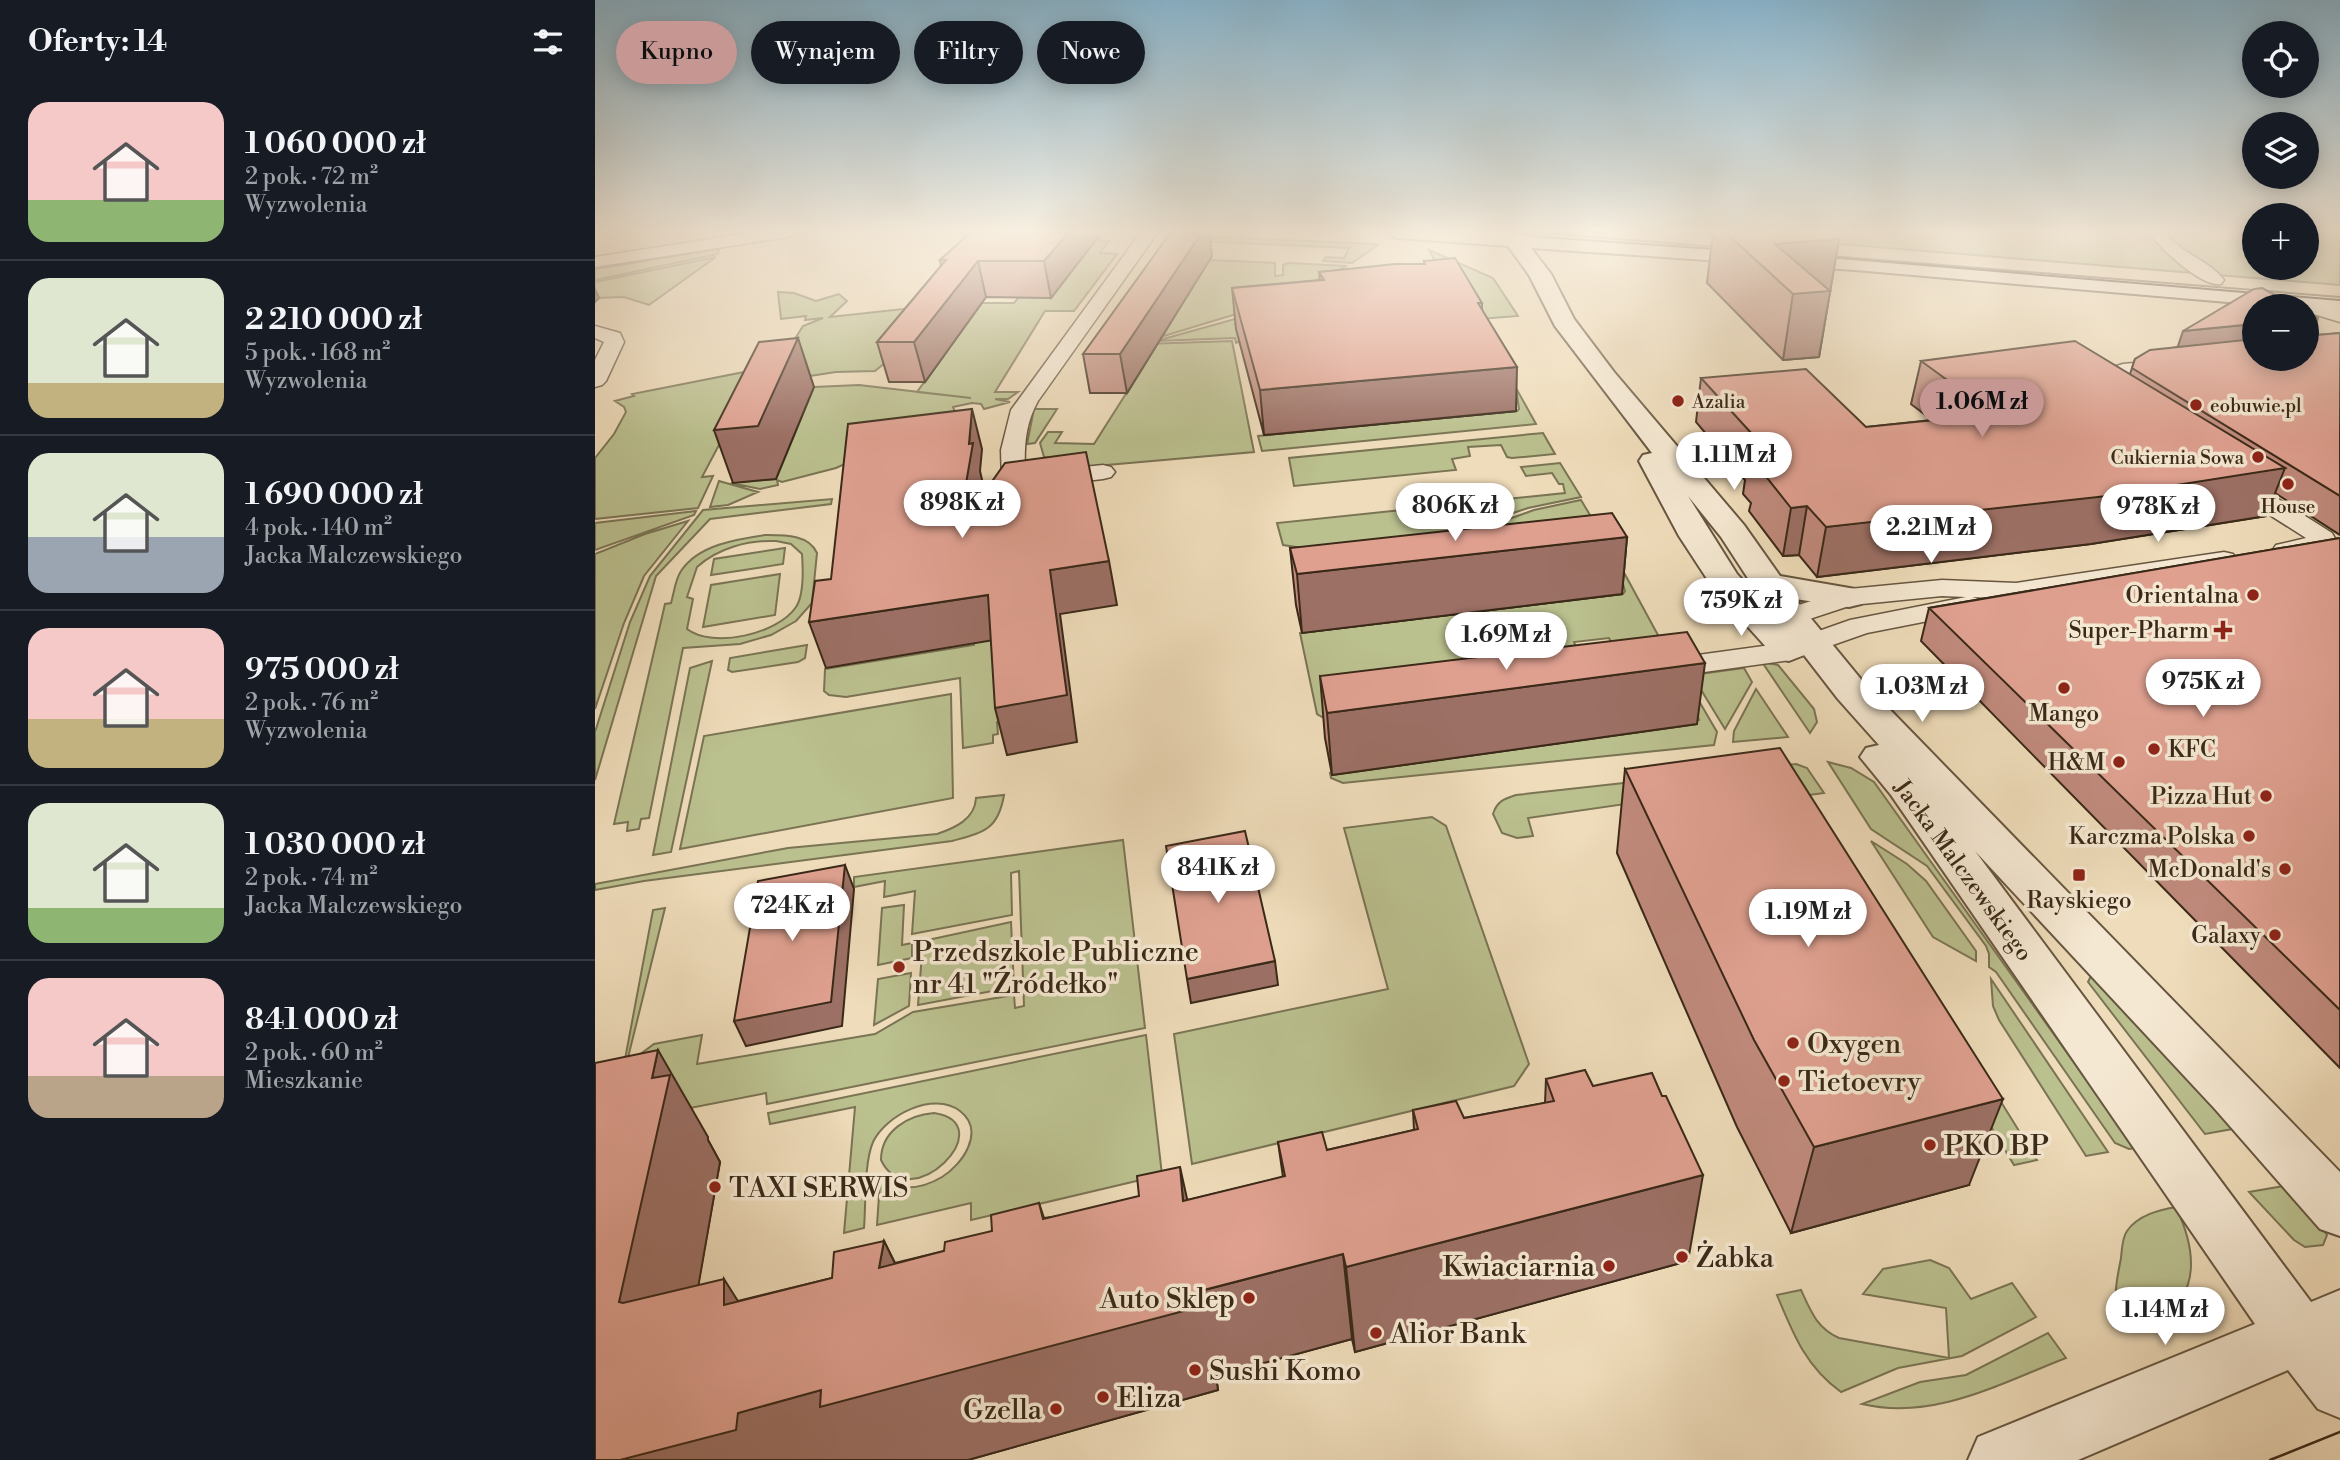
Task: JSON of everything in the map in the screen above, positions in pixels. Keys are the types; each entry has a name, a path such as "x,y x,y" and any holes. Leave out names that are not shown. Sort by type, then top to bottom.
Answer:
{"street":[{"path":"1100,300 1027,400 1019,414 1012,446 1014,482 1103,472"},
{"name":"Jacka Malczewskiego","path":"1541,300 1563,321 1628,409 1695,484 1770,585 1790,634 2320,1328 2340,1387"},
{"name":"Jacka Malczewskiego","path":"1553,300 1563,321"},
{"path":"2319,303 2340,305"},
{"path":"2319,310 2340,316"},
{"path":"595,332 614,337 614,342 595,381"},
{"path":"2122,410 2100,394 2098,383 2104,376 2123,370 2242,359"},
{"name":"Jacka Malczewskiego","path":"1628,409 1647,450 1695,536 1725,581 1790,634 1851,691 1989,840 2233,1094 2340,1211"},
{"path":"1630,673 1790,634 1860,626 1982,603 2015,591 2162,567 2251,556 2325,542 2323,538 2221,473"},
{"path":"1770,585 1849,597 1942,588 2015,591"},
{"path":"1790,634 1849,597"},
{"path":"2001,1460 2320,1328"}],"green space":[{"path":"634,300 656,300 649,305"},
{"path":"779,300 847,301 830,317 940,305 907,345 875,371 836,372 764,383 729,426 702,477 713,476 698,508 595,519 595,458 614,434 626,412 624,407 615,401 634,396 632,394 749,371 791,345 803,326 823,318 805,320 806,316 781,319"},
{"path":"1082,300 1074,311 1045,311 995,392 1018,392 1008,399 995,399 1010,402 984,409 981,404 972,403 953,407 956,414 836,468 782,482 777,480 778,485 760,489 731,483 776,479 814,387 859,385 917,392 982,303"},
{"path":"1153,300 1273,300 1256,308 1144,342"},
{"path":"1457,300 1508,300 1518,316 1442,322 1461,308"},
{"path":"1249,315 1257,322 1235,324 1244,340 1236,343 1235,338 1156,341"},
{"path":"1232,341 1254,452 1084,467 1044,457 1040,443 1048,432 1062,432 1055,443 1094,444 1148,359 1145,344"},
{"path":"1516,388 1536,424 1262,451 1258,436 1517,411"},
{"path":"1034,409 1057,409 1035,443 1027,444"},
{"path":"1543,433 1555,454 1512,458 1507,457 1501,445 1468,447 1470,456 1452,459 1456,470 1294,486 1289,458"},
{"path":"1560,463 1581,497 1528,508 1376,559 1283,545 1277,523 1565,493 1563,484 1559,484 1552,473 1526,476 1521,467"},
{"path":"719,481 758,492 728,505 710,507"},
{"path":"832,499 831,504 710,519 656,576 595,780 595,732 630,622 650,576 703,510"},
{"path":"1581,500 1602,535 1484,528 1534,510"},
{"path":"696,511 694,515 595,550 595,523"},
{"path":"688,521 644,576 624,623 595,709 595,554 645,534"},
{"path":"765,535 795,537 813,547 817,553 812,603 796,621 771,635 740,644 683,648 649,818 641,819 639,829 627,831 628,822 614,824 665,604 671,603 681,571 697,555 731,541","holes":["776,541 791,544 802,554 802,581 799,602 787,617 775,625 745,636 712,638 687,629 693,599 687,597 697,567 705,560 744,544"]},
{"path":"785,548 783,564 711,575 714,559"},
{"path":"1615,556 1665,648 1617,654 1609,638 1574,642 1581,659 1536,691 1322,717 1317,714 1300,633 1623,594 1625,591"},
{"path":"780,574 775,615 703,627 711,585"},
{"path":"995,633 1001,721 997,722 998,734 993,735 993,743 963,748 960,678 846,697 829,695 824,691 825,669 974,645 974,637"},
{"path":"807,645 805,658 798,662 732,672 728,670 730,658"},
{"path":"712,661 671,852 653,855 690,668"},
{"path":"1762,662 1778,665 1814,709 1817,722 1810,733"},
{"path":"1744,668 1752,682 1725,729 1692,675"},
{"path":"1685,677 1717,732 1714,745 1343,783 1331,778 1330,773 1403,765 1699,720"},
{"path":"1756,689 1788,737 1733,742 1734,731"},
{"path":"951,694 953,798 680,849 704,736"},
{"path":"1828,762 1851,768 1874,782 2135,1148 2129,1149 2115,1143 1996,972 1989,967 1986,946 1927,866 1871,829"},
{"path":"1796,764 1807,768 1824,793 1787,798 1777,782 1528,818 1533,836 1517,838 1502,833 1493,814 1501,801 1516,795"},
{"path":"1004,795 998,816 988,828 952,841 644,881 595,890 595,884 788,848 937,834 957,826 968,817 976,798"},
{"path":"1432,817 1446,826 1529,1064 1514,1086 1192,1164 1174,1034 1388,989 1344,828"},
{"path":"1123,840 1145,1028 767,1104 766,1093 624,1121 639,1055 654,1044 702,1035 697,1064 875,1034 913,1012 1014,995 1015,1008 1024,1006 1019,871 1011,873 1012,915 912,934 915,891 884,897 885,881 854,887 854,877"},
{"path":"1871,841 1907,864 1926,881 1976,951 1976,961 1933,937"},
{"path":"904,905 902,945 912,943 912,958 878,965 882,908"},
{"path":"665,908 617,1102 653,910"},
{"path":"1011,922 1014,987 918,1005 923,941"},
{"path":"911,973 909,1006 874,1025 878,979"},
{"path":"2091,976 2095,976 2238,1128 2205,1134 2088,982"},
{"path":"1991,979 2108,1152 2086,1156 1999,1020 1993,1006"},
{"path":"1944,1010 2037,1160 2014,1165 1923,1014"},
{"path":"1146,1035 1162,1175 971,1220 971,1203 877,1225 880,1181 904,1187 927,1184 950,1172 968,1147 971,1128 968,1119 960,1111 949,1105 924,1105 899,1115 879,1132 870,1151 864,1228 844,1233 855,1107 770,1124 768,1113"},
{"path":"934,1113 953,1121 959,1133 955,1148 944,1163 929,1174 911,1179 894,1175 881,1160 882,1150 891,1133 906,1121"},
{"path":"2289,1185 2314,1214 2327,1235 2323,1245 2305,1247 2294,1240 2249,1192"},
{"path":"2176,1207 2190,1250 2191,1265 2185,1292 2164,1315 2129,1331 2119,1311 2116,1295 2124,1237 2132,1225 2143,1217"},
{"path":"1930,1260 1949,1268 1971,1299 2012,1283 2036,1317 1962,1356 1898,1368 1841,1392 1818,1372 1802,1349 1777,1295 1801,1290 1820,1324 1839,1338 1949,1358 1946,1308 1863,1294 1883,1269"},
{"path":"2048,1333 2066,1358 1992,1388 1941,1404 1915,1408 1862,1404 1920,1382 1966,1375"}],"building":[{"path":"912,300 947,300 914,342 877,342"},
{"path":"1122,300 1156,300 1120,354 1083,354"},
{"path":"1235,300 1480,300 1482,303 1478,303 1517,367 1260,390"},
{"path":"2235,300 2242,300 2242,325 2183,331"},
{"path":"2340,333 2340,496 2132,368 2135,359 2150,350 2242,340 2242,371 2319,371 2319,335"},
{"path":"798,338 758,426 714,430 759,342"},
{"path":"2075,341 2285,468 2107,496 1826,527 1807,506 1791,508 1756,464 1763,463 1750,447 1763,446 1701,378 1806,369 1866,427 1994,414 1921,361"},
{"path":"972,409 969,444 973,443 958,530 1005,463 1086,452 1109,561 1050,570 1067,695 995,708 988,595 809,622 815,581 831,579 848,424"},
{"path":"1612,513 1627,537 1297,574 1290,548"},
{"name":"Galaxy","path":"2340,538 2340,1010 1929,608"},
{"path":"1687,632 1705,663 1327,713 1320,676"},
{"path":"1780,748 2003,1099 1814,1147 1754,1040 1625,769"},
{"path":"1245,831 1275,961 1187,979 1166,846"},
{"path":"845,865 831,1002 734,1021 758,881"},
{"path":"658,1050 652,1078 670,1075 619,1302 623,1303 724,1279 724,1305 832,1278 834,1252 884,1241 879,1268 944,1251 945,1242 992,1231 991,1215 1039,1203 1043,1219 1139,1196 1137,1176 1180,1167 1183,1201 1285,1176 1278,1142 1322,1132 1327,1150 1418,1129 1413,1110 1456,1101 1464,1118 1554,1101 1546,1079 1585,1070 1593,1086 1652,1073 1662,1096 1666,1096 1703,1175 1346,1267 1343,1254 1196,1292 1199,1307 820,1407 821,1390 738,1413 736,1430 620,1460 595,1460 595,1063"}],"tram line":[{"path":"2270,1460 2340,1432"}],"place":[{"name":"Azalia","path":"1678,401"},
{"name":"eobuwie.pl","path":"2196,405"},
{"name":"Cukiernia Sowa","path":"2258,457"},
{"name":"House","path":"2288,484"},
{"name":"Orientalna","path":"2253,595"},
{"name":"Super-Pharm","path":"2223,630"},
{"name":"Mango","path":"2064,688"},
{"name":"KFC","path":"2154,749"},
{"name":"H&M","path":"2119,762"},
{"name":"Pizza Hut","path":"2266,796"},
{"name":"Karczma Polska","path":"2249,836"},
{"name":"McDonald's","path":"2285,869"},
{"name":"Rayskiego","path":"2079,875"},
{"name":"Galaxy","path":"2275,935"},
{"name":"Przedszkole Publiczne nr 41 \"Źródełko\"","path":"899,967"},
{"name":"Oxygen","path":"1793,1043"},
{"name":"Tietoevry","path":"1784,1081"},
{"name":"PKO BP","path":"1930,1145"},
{"name":"TAXI SERWIS","path":"715,1187"},
{"name":"Żabka","path":"1682,1257"},
{"name":"Kwiaciarnia","path":"1609,1266"},
{"name":"Auto Sklep","path":"1249,1298"},
{"name":"Alior Bank","path":"1376,1333"},
{"name":"Sushi Komo","path":"1195,1370"},
{"name":"Eliza","path":"1103,1397"},
{"name":"Gzella","path":"1056,1409"}]}
